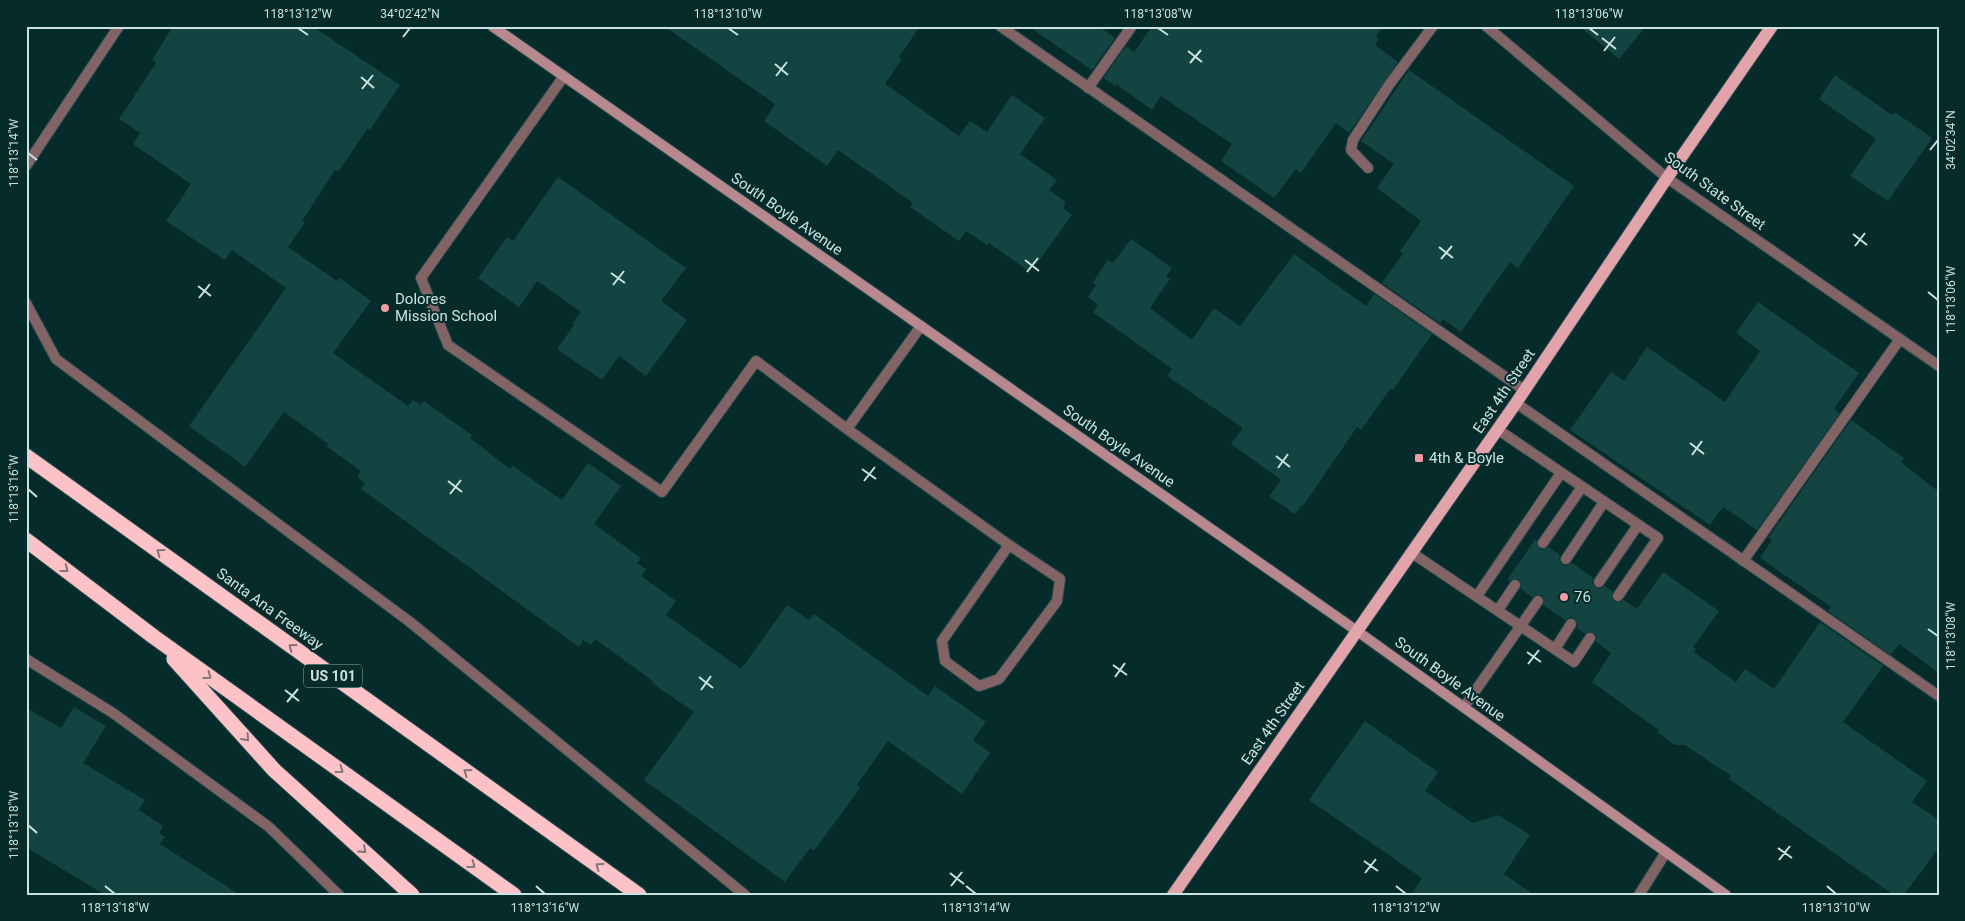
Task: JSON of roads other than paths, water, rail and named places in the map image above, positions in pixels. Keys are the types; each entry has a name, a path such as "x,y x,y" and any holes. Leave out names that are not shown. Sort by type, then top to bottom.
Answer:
{"highway":[{"name":"Santa Ana Freeway","path":"26,456 639,895"},
{"path":"26,540 154,637 514,895"},
{"path":"154,637 274,770 412,895"}],"main road":[{"name":"South Boyle Avenue","path":"492,26 1357,631 1726,895"},
{"name":"East 4th Street","path":"1173,895 1516,403 1772,26"}],"street":[{"path":"26,166 119,26"},
{"path":"1000,26 1524,390"},
{"path":"1088,88 1132,26"},
{"path":"1368,168 1351,150 1353,140 1389,85 1433,26"},
{"name":"South State Street","path":"1486,26 1667,178 1939,366"},
{"path":"564,76 421,278 448,345 662,492 756,361 847,429 1009,545 1060,579 1057,600 999,679 979,686 945,661 942,641 1009,545"},
{"path":"26,303 56,360 410,622 745,895"},
{"path":"847,429 921,326"},
{"path":"1743,560 1900,339"},
{"path":"1516,403 1939,696"},
{"path":"1497,429 1658,538 1618,596"},
{"path":"1477,596 1562,473"},
{"path":"1543,543 1582,487"},
{"path":"1566,559 1604,502"},
{"path":"1600,582 1638,525"},
{"path":"1412,553 1574,662 1590,638"},
{"path":"1498,610 1515,585"},
{"path":"1464,708 1538,601"},
{"path":"1555,649 1571,624"},
{"path":"26,659 113,713 269,827 339,895"},
{"path":"1639,895 1666,852"}],"place":[{"name":"Dolores Mission School","path":"385,308"},
{"name":"4th & Boyle","path":"1419,458"},
{"name":"76","path":"1564,597"}]}
